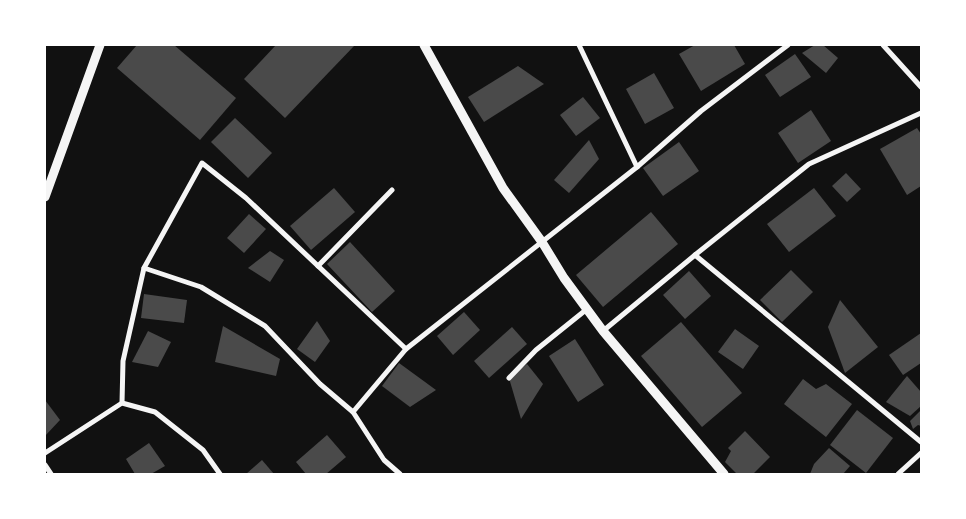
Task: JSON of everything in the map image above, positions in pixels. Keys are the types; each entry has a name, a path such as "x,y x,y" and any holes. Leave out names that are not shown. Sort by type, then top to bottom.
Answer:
{"street":[{"path":"45,197 100,45"},
{"path":"424,45 503,188 542,242 564,278 603,331 724,474"},
{"path":"579,45 637,167"},
{"path":"353,412 406,349 637,167 701,111 788,45"},
{"path":"884,45 921,87"},
{"path":"603,331 809,164 921,113"},
{"path":"122,403 123,361 144,268 202,163 246,198 406,349"},
{"path":"318,266 392,190"},
{"path":"695,255 921,442"},
{"path":"144,268 201,287 265,326 320,384 353,412 384,460 400,474"},
{"path":"509,378 536,350 587,309"},
{"path":"45,453 122,403 155,412 203,450 220,474"},
{"path":"898,474 921,453"},
{"path":"45,465 51,474"}],"building":[{"path":"137,45 174,45 236,98 200,140 117,68"},
{"path":"276,45 355,45 285,118 244,79"},
{"path":"695,45 734,45 745,64 701,91 679,54"},
{"path":"815,45 823,45 838,58 826,73 802,53"},
{"path":"795,54 811,77 780,97 765,75"},
{"path":"518,66 544,84 484,122 468,97"},
{"path":"654,73 674,108 645,124 626,89"},
{"path":"583,97 600,118 576,136 560,115"},
{"path":"811,110 831,141 798,163 778,133"},
{"path":"235,118 272,153 248,178 211,142"},
{"path":"917,128 921,134 921,186 907,195 880,149"},
{"path":"589,140 599,159 569,193 554,180"},
{"path":"679,142 699,171 663,196 643,168"},
{"path":"846,173 861,189 847,202 832,186"},
{"path":"334,188 355,212 311,250 290,226"},
{"path":"814,188 836,216 789,252 767,224"},
{"path":"651,212 678,244 603,307 576,275"},
{"path":"249,214 266,229 244,253 227,238"},
{"path":"350,242 395,291 372,312 327,264"},
{"path":"270,251 284,260 270,282 248,268"},
{"path":"791,270 813,292 782,322 760,300"},
{"path":"689,271 711,296 685,319 663,295"},
{"path":"144,294 187,300 184,323 141,318"},
{"path":"840,300 878,347 845,373 828,327"},
{"path":"464,312 480,330 453,355 437,336"},
{"path":"317,321 330,341 315,362 297,349"},
{"path":"681,322 742,393 702,427 641,356"},
{"path":"223,326 280,359 276,376 215,362"},
{"path":"512,327 527,344 489,378 474,361"},
{"path":"735,329 759,346 743,369 718,352"},
{"path":"148,331 171,342 158,367 132,362"},
{"path":"921,333 921,363 903,375 889,355"},
{"path":"575,339 604,385 578,402 549,356"},
{"path":"399,363 436,390 410,407 382,386"},
{"path":"527,364 543,384 521,419 509,378"},
{"path":"907,376 921,392 921,406 910,416 886,402"},
{"path":"803,379 816,389 826,384 852,404 826,437 784,404"},
{"path":"45,400 60,420 45,436"},
{"path":"857,410 893,438 866,473 830,445"},
{"path":"921,410 921,426 918,425 913,429 910,421"},
{"path":"745,431 770,457 753,474 737,474 725,462 731,451 728,448"},
{"path":"327,435 346,457 326,474 306,474 296,462"},
{"path":"149,443 165,466 151,474 135,474 126,459"},
{"path":"829,448 850,466 843,474 810,474 814,464"},
{"path":"262,460 274,474 246,474"}]}
